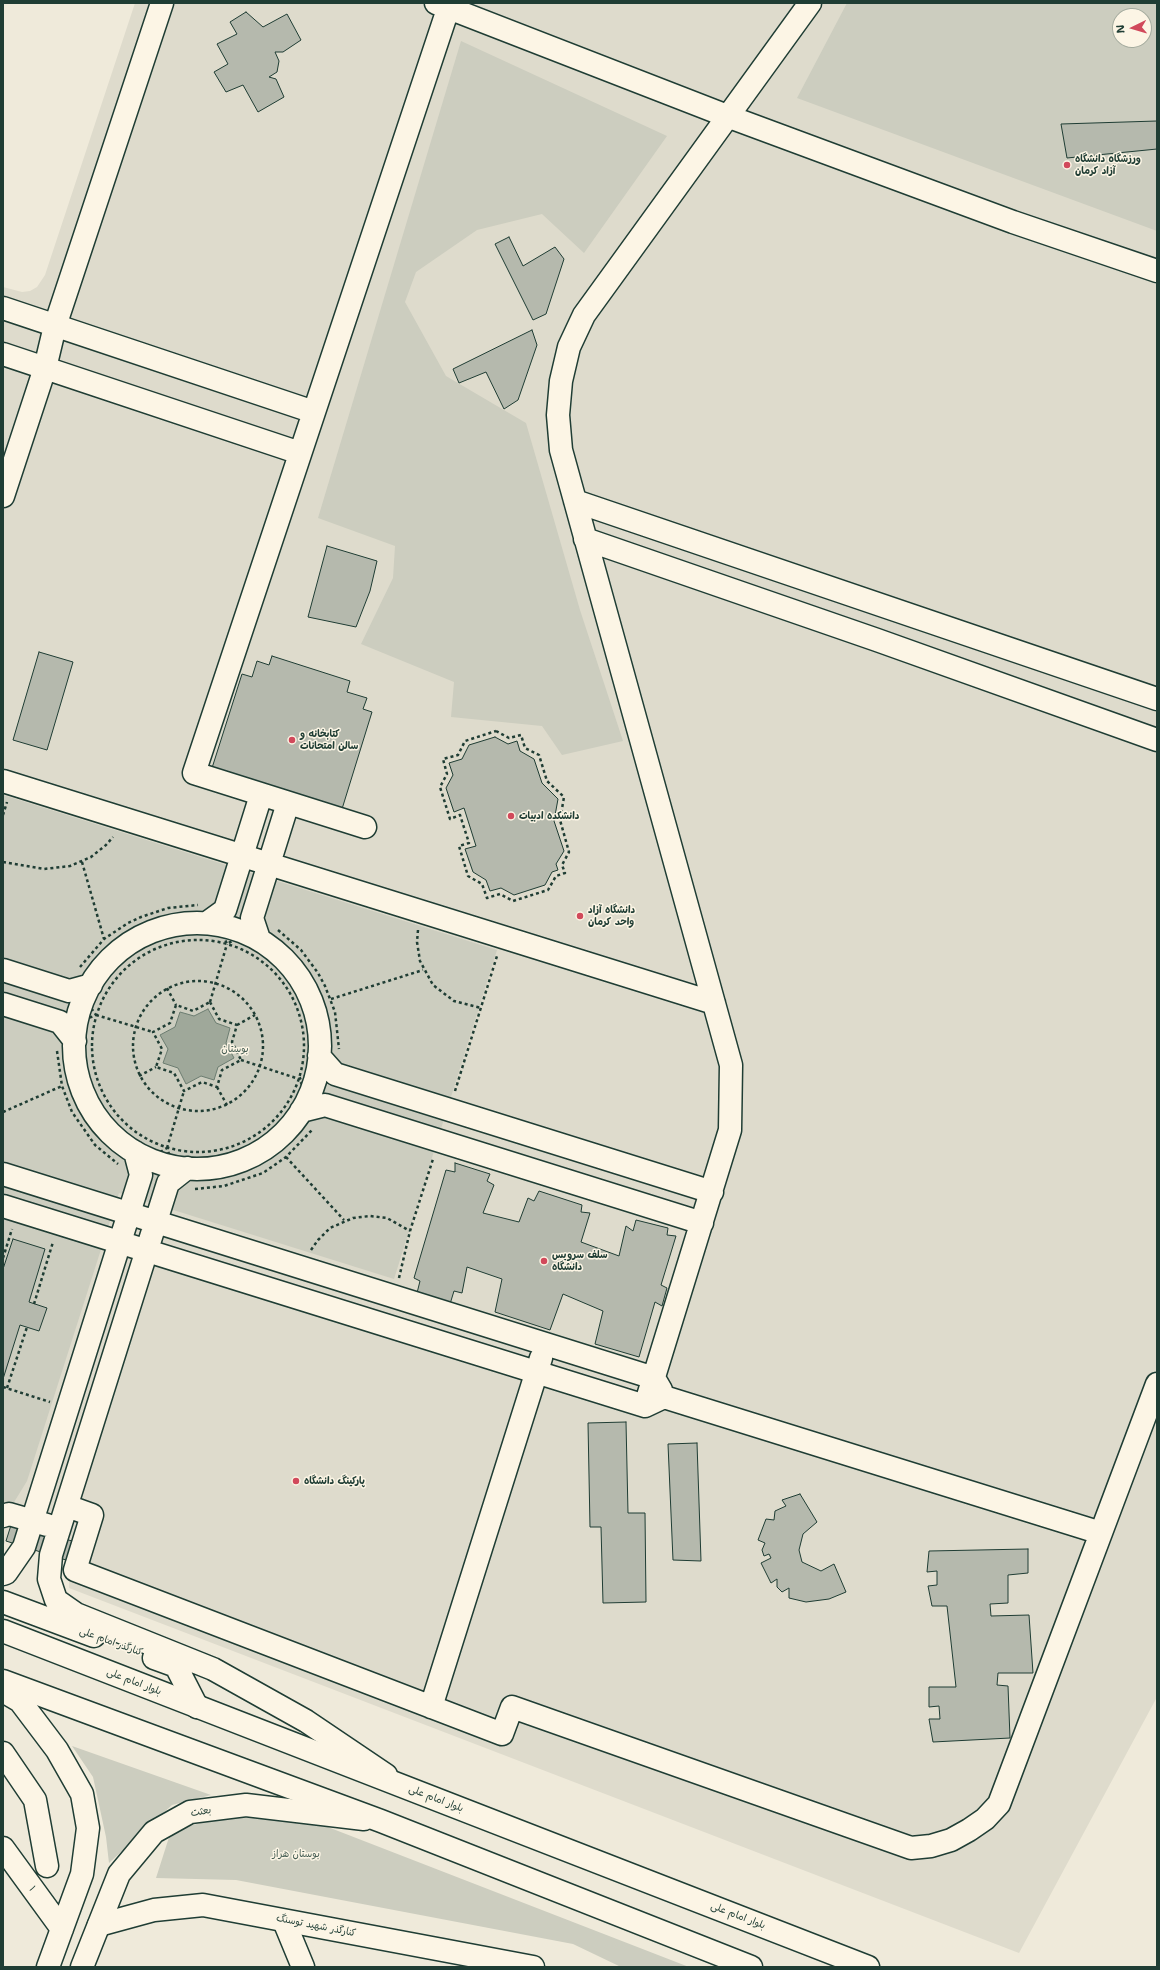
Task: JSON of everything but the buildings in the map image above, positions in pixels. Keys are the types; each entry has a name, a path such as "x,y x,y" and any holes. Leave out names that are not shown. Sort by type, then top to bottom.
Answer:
{"main road":[{"path":"3,496 45,368 55,326 162,3"},
{"path":"655,1394 702,1223 730,1130 731,1065 561,450 558,415 561,381 569,347 584,315 810,3"},
{"path":"365,827 194,773 314,412 445,5 727,116 1013,222 1157,271"},
{"path":"3,308 314,412"},
{"path":"3,354 300,453"},
{"path":"575,501 1157,699"},
{"path":"585,539 877,640 1157,740"},
{"path":"6,788 242,855 714,1003"},
{"path":"217,927 225,910 261,794"},
{"path":"253,934 252,918 288,803"},
{"path":"195,923 253,934 288,963 303,983 317,1018 313,1084 284,1133 264,1149 252,1156 220,1166 176,1165 140,1158 114,1136 100,1121 90,1104 80,1080 81,1011 115,955 146,934 170,926 195,923"},
{"path":"3,970 69,991 81,1011"},
{"path":"3,1004 60,1022 81,1011"},
{"path":"313,1084 334,1074 712,1192"},
{"path":"313,1084 324,1105 702,1223"},
{"path":"3,1574 6,1573 24,1547 141,1175 140,1158"},
{"path":"176,1165 168,1183 51,1555 49,1579 56,1600 76,1614 220,1673 306,1720 401,1786"},
{"path":"3,1174 546,1344 655,1394"},
{"path":"3,1206 537,1372 655,1394 1101,1533"},
{"path":"431,1707 546,1344"},
{"path":"67,1506 92,1515 75,1570 502,1734 512,1707 911,1848 932,1846 951,1840 969,1830 985,1819 999,1804 1157,1384"},
{"path":"5,1514 32,1520 60,1529"},
{"name":"کنارگذر امام علی","path":"3,1602 176,1666 197,1707"},
{"name":"بلوار امام علی","path":"3,1631 868,1967"},
{"path":"3,1681 381,1821 751,1967"},
{"path":"3,1691 20,1701 53,1744 82,1794 88,1828 82,1874 48,1967"},
{"path":"3,1753 35,1800 47,1866"},
{"name":"بعثت","path":"82,1967 119,1874 154,1832 190,1812 246,1805 381,1821"},
{"name":"۱","path":"3,1848 62,1929"},
{"name":"کنارگذر شهید توسنگ","path":"99,1925 154,1910 203,1905 531,1967"},
{"path":"284,1921 303,1967"}],"path":[{"path":"496,731 509,738 521,734 525,748 539,755 547,781 564,797 560,820 569,852 562,865 565,873 556,876 548,890 513,901 500,894 486,898 482,884 468,876 459,846 469,843 460,815 450,819 440,787 447,774 443,760 458,755 466,741 496,731"},
{"path":"3,815 6,788"},
{"path":"3,862 44,870 57,869 82,862 99,852 115,834"},
{"path":"82,862 104,939"},
{"path":"167,988 176,1005 193,1011 210,1002 216,983 217,927 211,905 182,905 168,908 134,920 104,939 86,959 72,981 92,1045 92,1060 101,1089 117,1115 128,1126 153,1143 176,1165"},
{"path":"266,923 301,950 318,973 331,999 337,1024 339,1051 338,1064 313,1084 293,1093 277,1118 266,1128 247,1140 226,1149 212,1152 189,1152 176,1165 140,1158 127,1170 95,1145 72,1112 62,1086 57,1060 57,1033 81,1011 102,1000 118,975 129,965 154,949 183,940 198,939 217,927 253,934 266,923"},
{"path":"420,924 417,942 423,970 433,985 447,997 463,1004 481,1008"},
{"path":"156,1067 174,1073 184,1091 179,1109 176,1165 183,1188 210,1188 224,1186 257,1176 286,1157 306,1138 321,1116 304,1048 300,1018 291,996 278,977 268,966 242,949 217,927"},
{"path":"454,1092 503,937"},
{"path":"331,999 423,970"},
{"path":"191,981 216,983 239,995 248,1004 255,1015 263,1040 263,1054 260,1066 247,1089 227,1105 203,1112 179,1109 156,1097 146,1087 139,1076 132,1052 135,1027 147,1004 167,988 191,981"},
{"path":"210,1002 219,1019 237,1025"},
{"path":"81,1011 153,1032 170,1023 176,1005"},
{"path":"241,1060 232,1042 237,1025 255,1015"},
{"path":"139,1076 156,1067 162,1050 153,1032"},
{"path":"217,1087 222,1070 241,1060 313,1084"},
{"path":"184,1091 202,1082 217,1087 227,1105"},
{"path":"3,1112 62,1086"},
{"path":"286,1157 344,1220"},
{"path":"399,1280 410,1231 433,1158"},
{"path":"310,1252 326,1231 344,1220 361,1216 379,1216 396,1222 410,1231"},
{"path":"3,1258 14,1224"},
{"path":"34,1304 55,1237"},
{"path":"7,1388 27,1327"},
{"path":"3,1387 54,1403"}],"shaded area":[{"name":"دانشگاه آزاد واحد کرمان","path":"135,3 1157,3 1157,1697 1019,1953 69,1588 69,1561 6,1541 3,1546 3,287 22,292 30,291 37,287 45,275"},
{"path":"208,1009 216,1023 230,1028 226,1043 234,1058 218,1067 214,1080 201,1076 186,1084 178,1068 163,1063 168,1049 160,1035 175,1027 180,1012 194,1016"}],"green space":[{"name":"ورزشگاه دانشگاه آزاد کرمان","path":"847,3 1157,3 1157,231 797,98"},
{"path":"461,41 667,136 584,253 542,214 477,230 416,272 405,302 446,376 526,423 580,610 623,741 562,755 542,726 451,717 454,682 361,644 393,578 395,546 318,518"},
{"name":"بوستان","path":"3,795 497,950 394,1279 119,1193 27,1481 8,1512 3,1510"},
{"path":"72,1746 211,1795 172,1805 109,1863 106,1837 93,1777"},
{"name":"بوستان هراز","path":"223,1817 302,1817 689,1967 621,1967 573,1944 236,1880 156,1878 171,1831"}],"place":[{"name":"ورزشگاه دانشگاه آزاد کرمان","path":"1067,165"},
{"name":"کتابخانه و سالن امتحانات","path":"292,740"},
{"name":"دانشکده ادبیات","path":"511,816"},
{"name":"دانشگاه آزاد واحد کرمان","path":"580,916"},
{"name":"سلف سرویس دانشگاه","path":"544,1261"},
{"name":"پارکینگ دانشگاه","path":"296,1481"}]}
